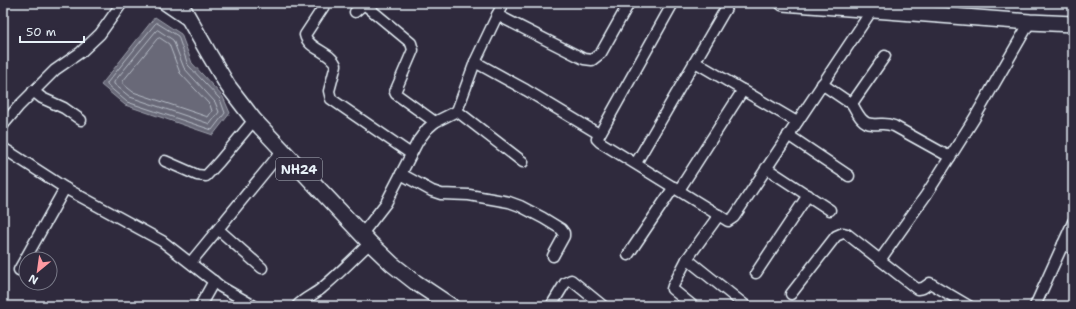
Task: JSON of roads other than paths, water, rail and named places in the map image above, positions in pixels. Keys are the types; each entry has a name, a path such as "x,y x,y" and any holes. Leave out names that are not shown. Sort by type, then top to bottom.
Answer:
{"highway":[{"name":"NH24","path":"180,3 228,86 254,120 366,239 392,264 447,305"},
{"path":"782,3 833,5 872,10 1073,24"}],"street":[{"path":"3,124 33,91 55,70 81,52 95,38 122,3"},
{"path":"162,3 190,22"},
{"path":"326,3 305,35 307,41 335,62 336,65 329,90 331,99 410,154"},
{"path":"355,12 364,3 411,43 413,50 395,92 436,122"},
{"path":"297,306 307,297 320,290 330,282 366,239 386,203 410,154 427,129 436,122 457,111 475,62 503,3"},
{"path":"497,15 584,59 592,60 601,53 629,3"},
{"path":"673,3 597,139 728,220 734,217 872,10"},
{"path":"636,163 729,3"},
{"path":"880,260 926,195 974,119 1030,22"},
{"path":"851,102 856,98 884,56"},
{"path":"475,62 526,90 599,134"},
{"path":"695,62 797,122"},
{"path":"822,84 851,102 861,119 872,124 886,123 894,126 950,157"},
{"path":"628,255 676,189 743,90"},
{"path":"33,91 42,98 64,108 81,120"},
{"path":"457,111 523,162"},
{"path":"166,161 197,175 206,176 254,120"},
{"path":"788,135 849,176"},
{"path":"3,148 65,188 162,241 225,289 254,306"},
{"path":"191,262 282,151"},
{"path":"766,168 830,210"},
{"path":"401,174 432,191 441,194 469,195 509,202 543,218 561,229 564,233 564,236 553,256"},
{"path":"30,251 65,188"},
{"path":"756,273 808,195"},
{"path":"693,306 672,289 687,259 719,215"},
{"path":"1035,306 1073,222"},
{"path":"218,230 262,268"},
{"path":"791,294 839,234 842,233 847,234 917,289 920,290 931,283 969,306"},
{"path":"1063,244 1073,249"},
{"path":"687,259 746,306"},
{"path":"551,306 565,283 571,280 603,306"},
{"path":"200,306 214,281"}],"water":[{"path":"155,17 181,34 192,63 223,97 230,113 213,135 125,105 101,85"}]}
